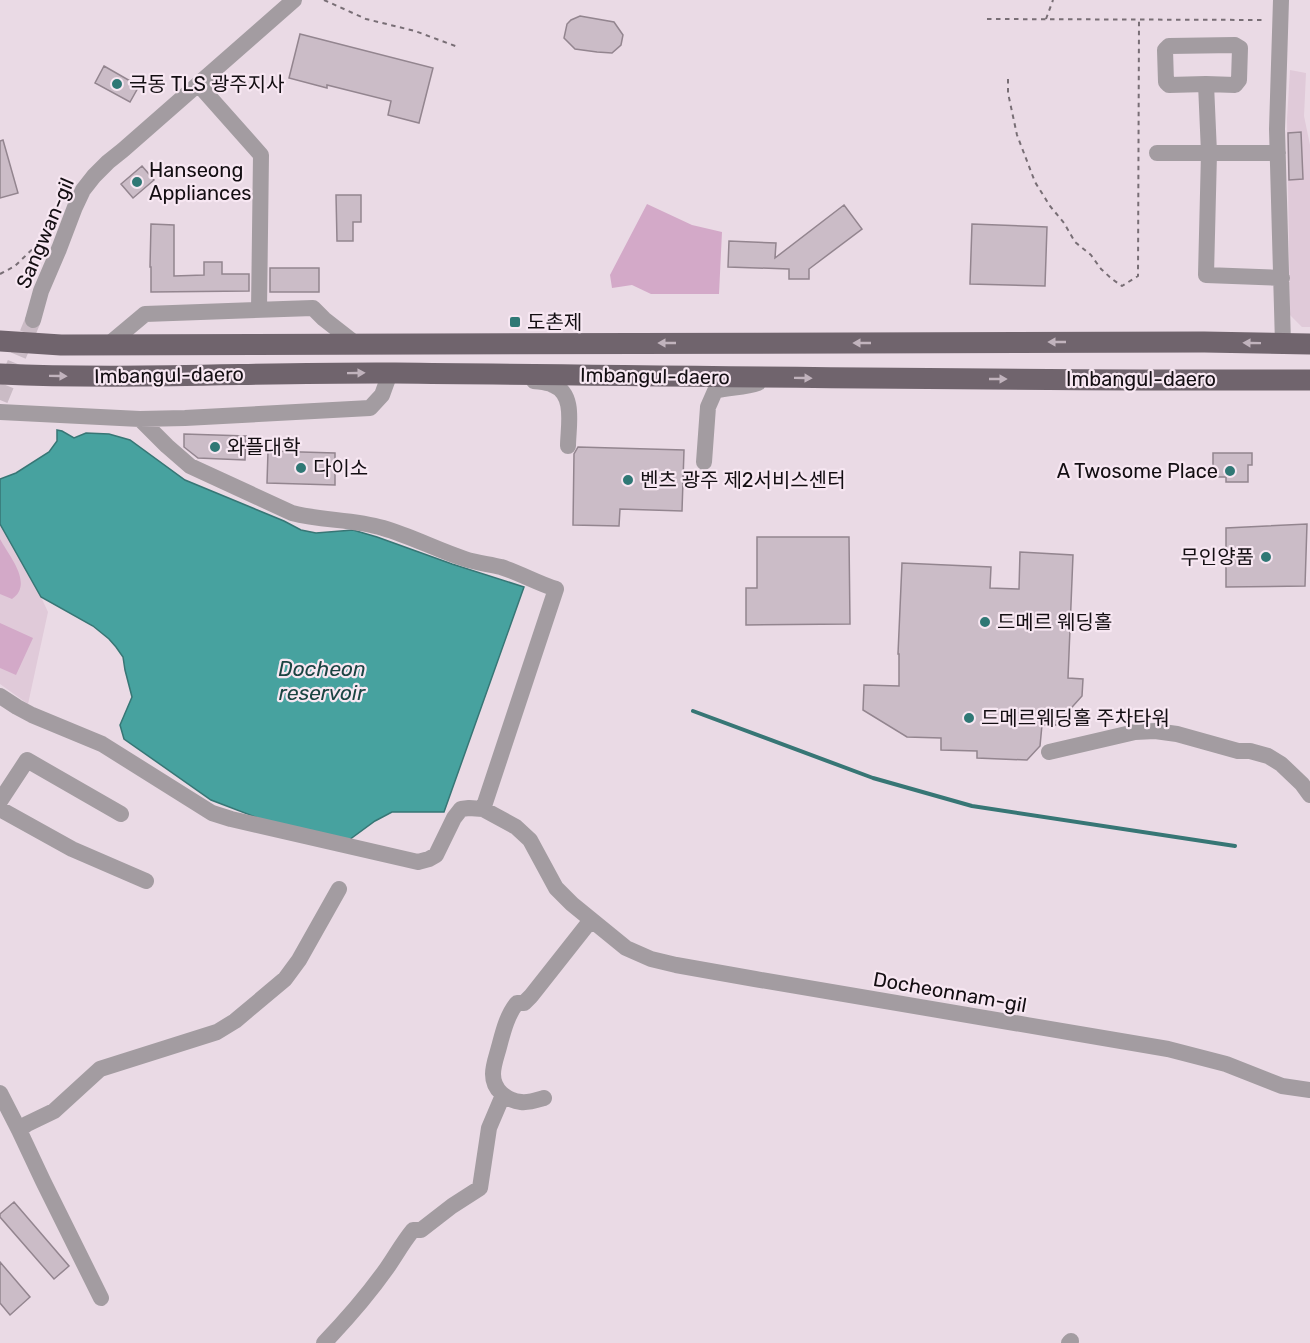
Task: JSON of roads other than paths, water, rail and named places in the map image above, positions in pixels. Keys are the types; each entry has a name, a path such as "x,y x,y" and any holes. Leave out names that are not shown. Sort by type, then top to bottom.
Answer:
{"main road":[{"name":"Imbangul-daero","path":"0,341 61,345 1156,342 1310,344"},
{"name":"Imbangul-daero","path":"0,374 57,376 390,373 776,378 1310,380"}],"street":[{"name":"Sangwan-gil","path":"33,320 41,291 75,207 83,190 94,176 294,0"},
{"path":"1281,0 1277,129 1283,344"},
{"path":"1235,45 1239,48 1239,80 1235,85 1206,84 1169,85 1166,82 1165,50 1168,46 1235,45"},
{"path":"198,84 261,155 259,310"},
{"path":"1206,84 1209,153 1206,275 1282,278"},
{"path":"1157,153 1278,153"},
{"path":"108,345 145,314 313,308 356,344"},
{"path":"0,412 185,418 370,408 382,395 390,373"},
{"path":"504,374 555,385 565,394 569,407 568,446"},
{"path":"704,462 708,407 715,391 749,386 776,378"},
{"path":"0,696 32,715 102,744 212,813 231,819 418,862 435,855 461,809 483,809 556,589 519,573 465,559 383,528 292,513 190,466 140,418"},
{"path":"1049,752 1135,732 1155,731 1177,734 1238,752 1250,751 1268,756 1281,764 1310,795"},
{"path":"0,801 27,760 121,814"},
{"path":"0,808 72,849 146,880"},
{"name":"Docheonnam-gil","path":"483,809 516,826 530,840 556,888 572,904 626,948 651,959 967,1016 1168,1049 1226,1064 1282,1086 1310,1090"},
{"path":"20,1130 27,1124 54,1111 100,1070 217,1032 235,1021 285,979 299,960 339,889"},
{"path":"544,1098 523,1102 503,1095 494,1080 493,1071 511,1011 517,1003 524,1003 531,996 591,920"},
{"path":"0,1093 101,1298"},
{"path":"324,1343 370,1292 413,1230 421,1230 480,1188 489,1128 503,1095"}],"water":[{"name":"Docheon reservoir","path":"57,430 74,438 86,433 109,434 130,440 185,480 301,530 316,533 353,530 524,587 444,812 392,812 349,840 263,820 211,800 124,739 120,725 132,697 123,657 109,639 93,626 41,597 0,524 0,479 16,473 49,452 57,441"}],"waterway":[{"path":"693,711 873,778 972,806 1235,846"}],"tunnel":[{"path":"0,400 33,320"}],"place":[{"name":"극동 TLS 광주지사","path":"117,84"},
{"name":"Hanseong Appliances","path":"137,182"},
{"name":"도촌제","path":"515,322"},
{"name":"와플대학","path":"215,447"},
{"name":"다이소","path":"301,468"},
{"name":"A Twosome Place","path":"1230,471"},
{"name":"벤츠 광주 제2서비스센터","path":"628,480"},
{"name":"무인양품","path":"1266,557"},
{"name":"드메르 웨딩홀","path":"985,622"},
{"name":"드메르웨딩홀 주차타워","path":"969,718"}]}
